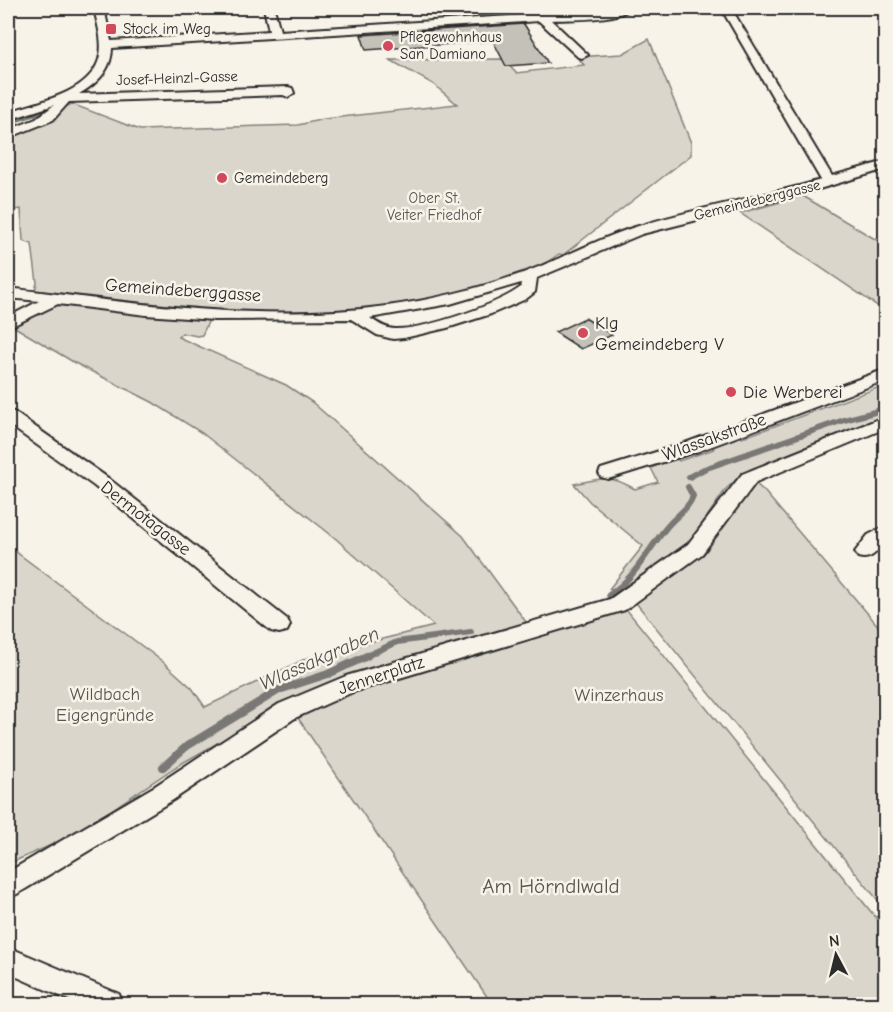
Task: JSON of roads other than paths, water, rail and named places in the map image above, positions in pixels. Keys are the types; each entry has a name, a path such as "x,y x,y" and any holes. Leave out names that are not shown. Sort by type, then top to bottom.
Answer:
{"street":[{"path":"8,134 38,122 86,84 102,68 106,57 106,45 99,8"},
{"path":"269,8 276,36"},
{"path":"106,45 542,18 612,13 625,8"},
{"name":"Gemeindeberggasse","path":"8,293 146,310 214,315 356,315 420,306 529,276 637,231 829,182 726,8"},
{"path":"542,18 582,55"},
{"name":"Josef-Heinzl-Gasse","path":"62,104 288,91 288,93"},
{"path":"8,116 62,104"},
{"path":"829,182 885,165"},
{"path":"356,315 385,332 409,334 517,298 528,289 529,276"},
{"path":"8,323 58,298"},
{"name":"Wlassakstraße","path":"608,472 692,447 885,374"},
{"name":"Dermotagasse","path":"8,416 101,482 279,626"},
{"name":"Jennerplatz","path":"8,886 164,793 287,711 346,685 617,605 695,549 749,478 885,421"},
{"path":"865,552 885,533"},
{"path":"8,960 110,1005"}],"waterway":[{"path":"8,123 51,109"},
{"name":"Wlassakgraben","path":"689,477 704,469 844,420 886,409"},
{"name":"Wlassakgraben","path":"609,595 626,581 666,528 688,505 693,496 688,487"},
{"name":"Wlassakgraben","path":"364,657 397,642 471,632"},
{"name":"Wlassakgraben","path":"163,767 187,746 279,690 328,674 367,656"}],"place":[{"name":"Stock im Weg","path":"111,29"},
{"name":"Pflegewohnhaus San Damiano","path":"388,46"},
{"name":"Gemeindeberg","path":"222,178"},
{"name":"Klg Gemeindeberg V","path":"583,333"},
{"name":"Die Werberei","path":"731,392"}],"park label":[{"name":"Ober St. Veiter Friedhof","path":"434,206"},
{"name":"Winzerhaus","path":"619,695"},
{"name":"Wildbach Eigengründe","path":"105,704"},
{"name":"Am Hörndlwald","path":"551,886"}]}
